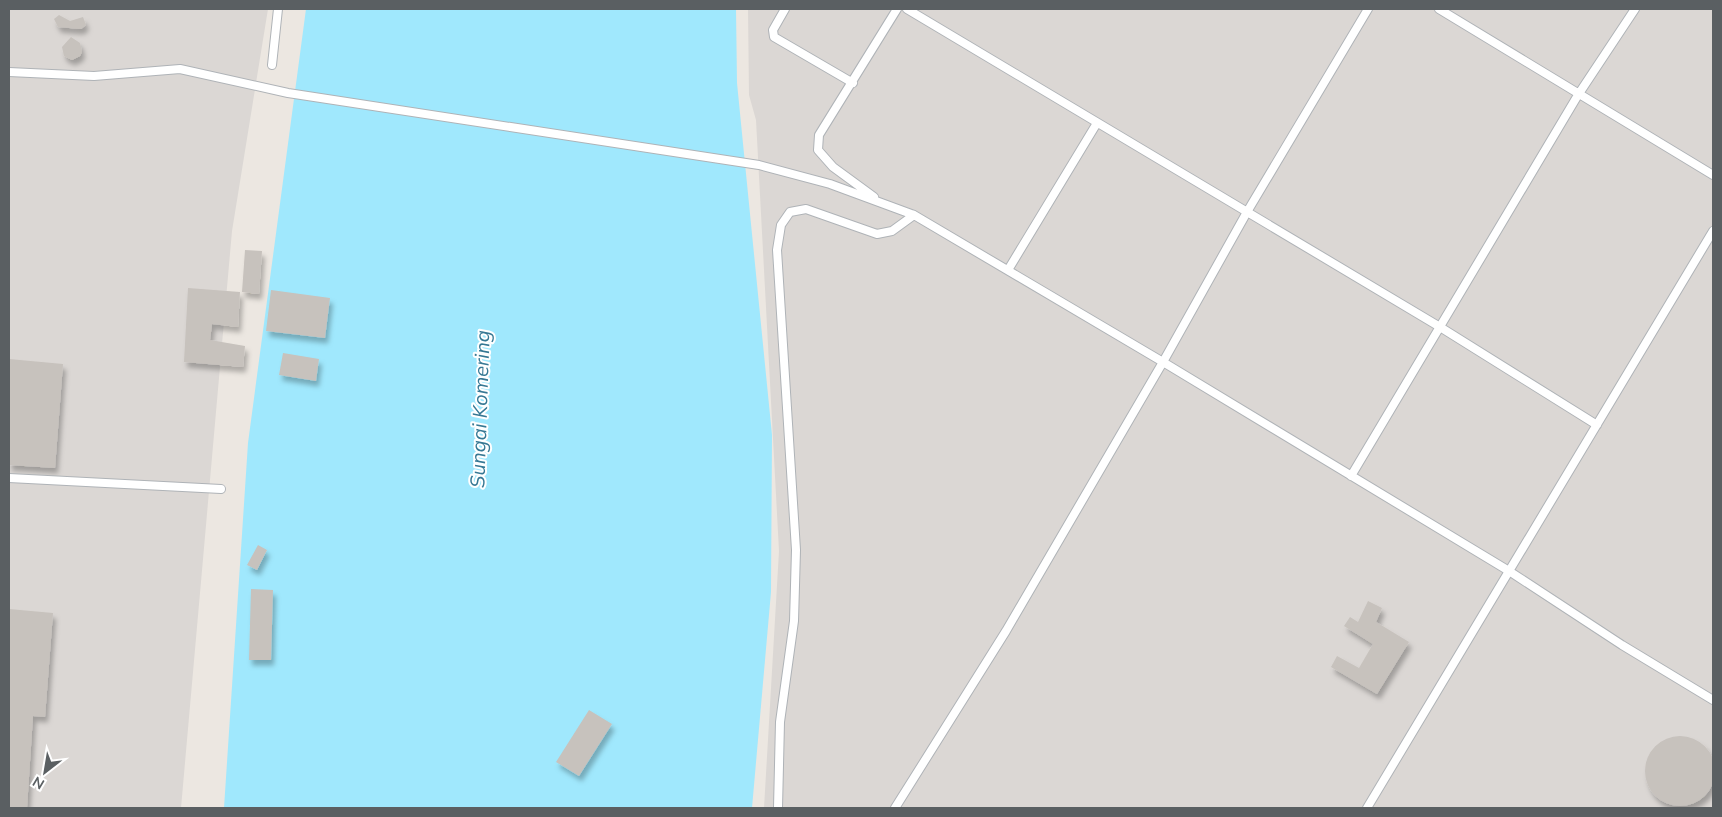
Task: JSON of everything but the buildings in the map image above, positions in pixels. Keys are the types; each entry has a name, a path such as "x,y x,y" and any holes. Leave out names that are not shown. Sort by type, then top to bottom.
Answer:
{"lane":[{"path":"272,65 278,9"},
{"path":"785,9 773,30 774,37 852,83"},
{"path":"882,203 833,167 818,150 819,135 897,9"},
{"path":"907,9 1440,327 1597,425"},
{"path":"895,808 1006,631 1163,362 1247,212 1368,9"},
{"path":"1438,9 1713,175"},
{"path":"1351,476 1578,95 1635,9"},
{"path":"9,72 94,76 180,69 288,93 759,165 830,184 882,203 914,215 1163,362 1509,571 1622,646 1713,700"},
{"path":"1008,270 1097,123"},
{"path":"778,808 780,722 794,621 796,550 778,250 781,225 790,212 806,209 877,234 892,231 914,215"},
{"path":"1366,808 1713,231"},
{"path":"9,478 222,489"}],"shaded area":[{"path":"9,9 268,9 232,231 181,808 9,808"},
{"path":"748,9 1713,9 1713,808 764,808 779,551 756,120 749,95"}],"water":[{"name":"Sungai Komering","path":"306,9 736,9 737,83 772,435 771,592 752,808 224,808 248,443"}]}
